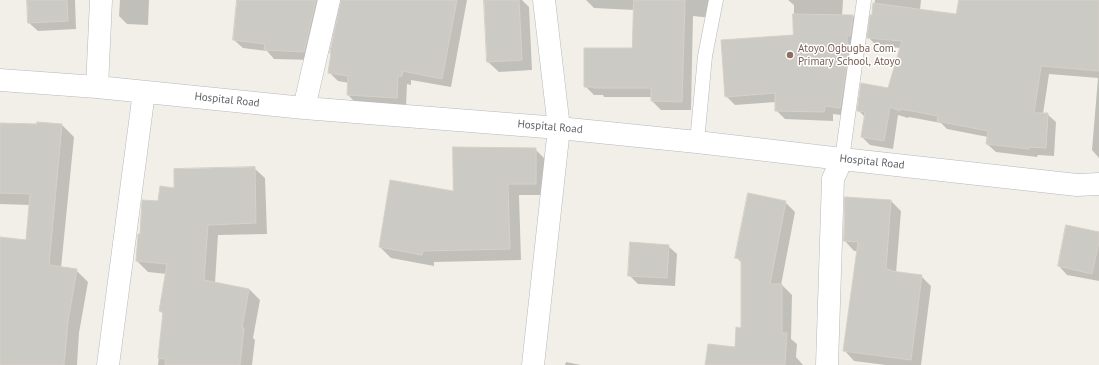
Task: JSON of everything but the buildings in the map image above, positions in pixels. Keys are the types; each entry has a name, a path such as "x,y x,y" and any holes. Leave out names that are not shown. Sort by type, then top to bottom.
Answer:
{"street":[{"path":"97,86 101,0"},
{"path":"304,108 329,0"},
{"path":"533,365 559,128 544,0"},
{"name":"Hospital Road","path":"0,80 97,86 304,108 559,128 1077,185 1099,184"},
{"path":"108,365 144,92"},
{"path":"827,365 833,179 842,159"}],"lane":[{"path":"697,142 705,56 716,0"},
{"path":"842,159 864,0"}],"place":[{"name":"Atoyo Ogbugba Com. Primary School, Atoyo","path":"790,55"}]}
